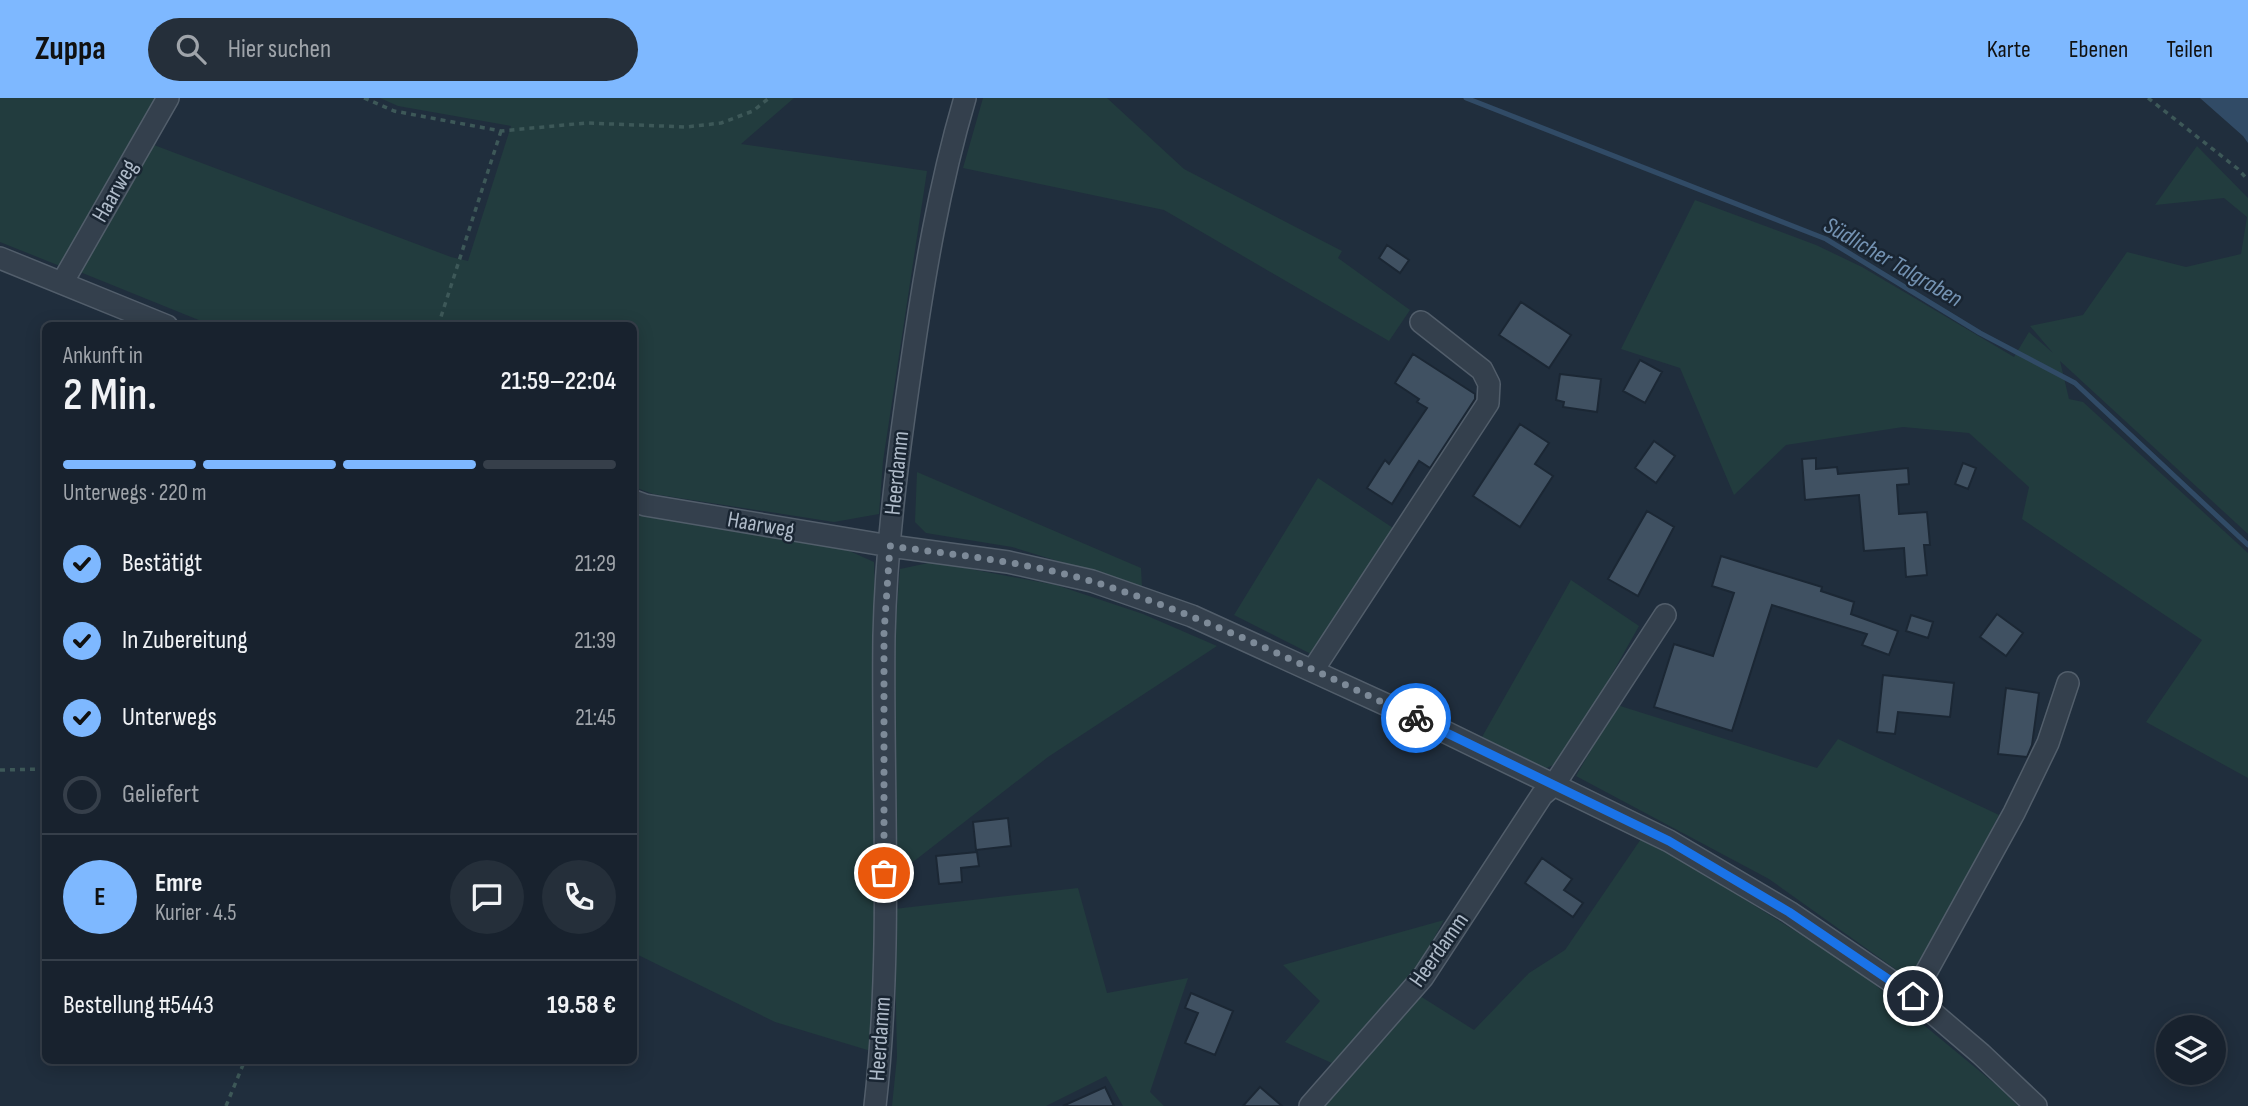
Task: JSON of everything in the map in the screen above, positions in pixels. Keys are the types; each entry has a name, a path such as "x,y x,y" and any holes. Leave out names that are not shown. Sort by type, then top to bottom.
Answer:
{"street":[{"name":"Haarweg","path":"62,283 168,98"},
{"name":"Heerdamm","path":"876,1106 885,966 884,633 897,462 928,252 965,98"},
{"path":"0,258 157,322"},
{"path":"1313,670 1488,403 1489,384 1482,370 1421,322"},
{"name":"Haarweg","path":"637,502 890,546 1008,562 1092,582 1192,616 1313,670 1669,841 1789,912 1913,996 1982,1054 2036,1106"},
{"name":"Heerdamm","path":"1310,1106 1423,977 1542,794 1554,785 1665,615"},
{"path":"1913,996 2020,801 2048,743 2068,683"}],"path":[{"path":"363,98 394,111 501,131 586,123 687,127 721,123 753,111 769,98"},
{"path":"2148,98 2238,169 2248,180"},
{"path":"439,322 501,131"},
{"path":"0,770 42,769"},
{"path":"226,1106 243,1064"}],"green space":[{"path":"0,98 161,98 65,268 0,242"},
{"path":"380,98 794,98 741,144 927,171 883,461 879,514 834,522 653,494 637,488 637,322 204,322 80,272 154,145 451,257 468,261 511,126 398,106"},
{"path":"983,98 1107,98 1184,169 1342,251 1338,258 1410,310 1389,341 1164,210 963,168"},
{"path":"2197,146 2248,198 2248,534 2060,361 2069,399 2083,402 2248,553 2248,778 2146,722 2202,640 2022,519 2029,487 1969,433 1903,427 1786,445 1734,495 1680,368 1621,349 1695,200 1816,245 1862,267 2014,357 2029,332 2053,353 2030,326 2083,315 2127,252 2186,267 2241,254 2247,217 2224,198 2155,205"},
{"path":"917,472 1141,568 1142,587 1012,547 926,533 915,522"},
{"path":"1318,478 1396,530 1313,655 1234,615"},
{"path":"637,511 845,549 874,562 874,1052 775,1022 637,954"},
{"path":"933,562 1056,585 1143,614 1217,646 1048,757 895,876 895,630 900,569"},
{"path":"1571,580 1639,626 1563,761 1544,769 1482,737"},
{"path":"1617,705 1817,768 1838,739 1999,815 1912,981 1769,879 1576,776"},
{"path":"1643,836 1856,969 2000,1088 2018,1106 1323,1106 1420,996 1474,1030 1529,973 1565,950"},
{"path":"1078,888 1107,993 1188,978 1150,1092 1164,1106 1123,1106 1106,1076 1046,1106 892,1106 897,1057 894,909"},
{"path":"1444,920 1415,972 1334,1064 1285,1042 1320,1001 1283,965"}],"water":[{"path":"2200,98 2248,98 2248,143 2243,136"}],"building":[{"path":"1387,245 1409,260 1400,273 1379,258"},
{"path":"1521,302 1571,335 1549,368 1499,335"},
{"path":"1413,354 1475,394 1475,399 1430,468 1419,461 1392,504 1367,488 1385,460 1389,464 1427,408 1417,402 1419,399 1395,383"},
{"path":"1640,360 1662,372 1645,403 1623,391"},
{"path":"1560,374 1601,379 1597,412 1563,407 1564,402 1556,400"},
{"path":"1520,424 1549,443 1535,464 1553,476 1520,527 1473,496"},
{"path":"1654,441 1675,456 1656,483 1635,468"},
{"path":"1816,458 1816,469 1837,467 1838,474 1908,468 1909,484 1897,485 1899,514 1927,512 1930,545 1924,545 1927,575 1906,577 1904,548 1864,551 1859,495 1805,500 1802,459"},
{"path":"1963,463 1976,468 1968,489 1955,484"},
{"path":"1647,511 1674,527 1638,596 1608,579"},
{"path":"1721,556 1822,587 1821,591 1854,602 1851,614 1898,631 1889,655 1862,645 1867,634 1772,605 1732,731 1654,707 1674,644 1713,656 1734,593 1712,586"},
{"path":"1997,614 2023,633 2006,656 1980,637"},
{"path":"1911,615 1933,622 1928,638 1906,631"},
{"path":"1883,675 1954,683 1950,717 1898,712 1895,734 1877,732"},
{"path":"2006,688 2039,693 2032,745 2027,757 1998,754"},
{"path":"1008,818 1011,846 976,850 973,822"},
{"path":"977,852 979,866 961,868 962,882 939,884 936,856"},
{"path":"1542,858 1572,879 1564,890 1583,903 1573,917 1525,883"},
{"path":"1191,993 1233,1011 1215,1055 1185,1043 1198,1013 1185,1008"},
{"path":"1105,1087 1114,1106 1063,1106"},
{"path":"1260,1087 1282,1106 1243,1106"}],"waterway":[{"name":"Südlicher Talgraben","path":"1466,98 1826,239 1980,333 2075,383 2248,545"}],"way so far":[{"path":"884,873 884,633 890,546 1008,562 1092,582 1192,616 1416,718"}],"route":[{"path":"1416,718 1669,841 1789,912 1913,996"}]}
